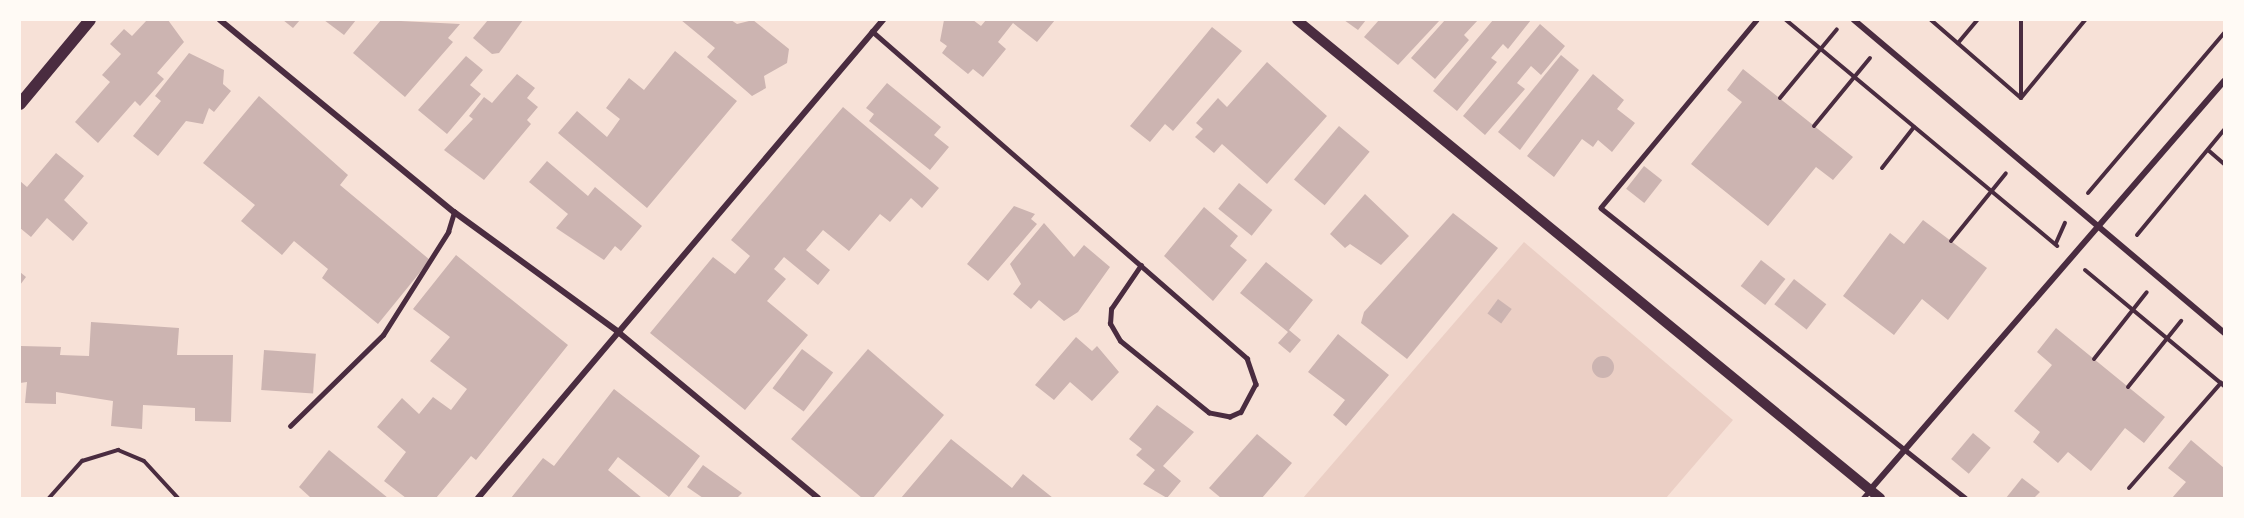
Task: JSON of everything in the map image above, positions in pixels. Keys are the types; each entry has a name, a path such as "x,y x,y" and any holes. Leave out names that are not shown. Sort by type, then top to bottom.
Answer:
{"main road":[{"path":"20,104 90,20"}],"street":[{"path":"220,20 454,212 617,331 818,498"},
{"path":"478,498 617,331 883,20"},
{"path":"1297,20 1866,494 1880,498"},
{"path":"1854,20 2224,333"},
{"path":"1866,494 2224,81"}],"lane":[{"path":"1757,20 1601,208 1965,498"},
{"path":"872,32 1141,266 1255,368 1257,384 1241,412 1230,417 1209,412 1120,341 1110,324 1111,309 1141,266"},
{"path":"290,426 383,335 448,232 454,212"}],"path":[{"path":"1786,20 2223,384 2129,488"},
{"path":"1780,98 1845,20"},
{"path":"1930,20 2021,98"},
{"path":"1958,43 1977,20"},
{"path":"2021,20 2021,98"},
{"path":"2021,98 2085,20"},
{"path":"2048,253 2075,207 2224,33"},
{"path":"1814,126 1882,43"},
{"path":"1882,168 1914,127"},
{"path":"2125,249 2224,130"},
{"path":"2208,150 2224,164"},
{"path":"1951,241 2018,159"},
{"path":"2094,359 2158,278"},
{"path":"2128,387 2192,306"},
{"path":"49,498 81,461 118,450 144,461 178,498"}],"shaded area":[{"path":"1524,242 1733,420 1666,498 1303,498"}],"building":[{"path":"147,20 168,20 184,42 157,73 164,79 140,106 135,101 98,143 75,122 110,82 102,75 121,54 110,44 124,29 132,36"},
{"path":"283,20 300,20 293,28"},
{"path":"324,20 356,20 344,35"},
{"path":"381,20 460,24 448,38 453,42 405,97 353,53"},
{"path":"488,20 523,20 499,53 492,54 473,38"},
{"path":"681,20 731,20 737,24 753,20 789,49 787,63 764,76 766,88 752,96 707,57 715,48"},
{"path":"944,20 973,20 981,26 986,20 1055,20 1037,42 1013,23 998,42 1006,49 983,77 973,69 968,74 942,53 947,46 940,41"},
{"path":"1344,20 1366,20 1358,30"},
{"path":"1379,20 1440,20 1398,65 1364,37"},
{"path":"1445,20 1478,20 1464,35 1469,40 1435,79 1411,58"},
{"path":"1493,20 1531,20 1508,49 1503,44 1491,58 1497,62 1457,111 1433,91"},
{"path":"1540,24 1565,46 1541,75 1531,66 1517,83 1525,89 1485,135 1463,116"},
{"path":"1212,27 1242,51 1173,131 1165,124 1150,142 1130,126"},
{"path":"675,51 737,101 647,208 558,133 577,111 607,137 620,119 606,108 629,78 644,90"},
{"path":"189,53 224,70 223,84 231,91 214,112 209,108 203,124 186,121 158,156 133,136 161,101 155,96"},
{"path":"1561,55 1579,70 1520,150 1498,132"},
{"path":"466,56 483,70 470,85 481,94 447,134 418,110"},
{"path":"1267,62 1327,116 1267,184 1222,144 1214,153 1195,137 1203,129 1196,123 1218,98 1227,107"},
{"path":"1743,69 1853,157 1833,180 1816,167 1768,226 1691,164 1742,102 1727,90"},
{"path":"517,74 535,88 527,98 538,107 527,120 531,124 484,180 444,150 473,119 469,116 484,97 492,103"},
{"path":"1593,74 1624,100 1617,109 1635,123 1612,152 1598,140 1593,147 1582,139 1554,177 1527,156"},
{"path":"887,83 941,127 934,135 949,147 930,170 869,121 874,114 866,108"},
{"path":"259,96 348,175 340,185 430,260 378,324 322,278 328,269 294,241 282,255 241,221 255,205 203,163"},
{"path":"843,107 939,188 922,208 911,198 890,222 880,214 849,251 823,230 806,250 830,270 818,285 784,257 774,269 786,279 767,301 808,335 745,410 650,333 713,257 735,274 750,256 731,240"},
{"path":"1339,126 1370,152 1325,205 1294,180"},
{"path":"56,153 84,176 64,200 88,223 73,241 47,218 31,237 20,228 20,181 27,187"},
{"path":"547,161 588,196 595,187 642,226 621,251 615,246 604,260 556,228 568,214 529,182"},
{"path":"1644,166 1662,180 1644,203 1626,189"},
{"path":"1239,183 1272,210 1252,236 1218,209"},
{"path":"1365,194 1409,236 1381,265 1350,244 1345,248 1330,234"},
{"path":"1014,206 1035,214 1031,219 1037,224 988,281 967,264"},
{"path":"1204,207 1238,236 1230,246 1247,260 1213,301 1164,256"},
{"path":"1453,213 1498,248 1407,359 1361,323 1364,312"},
{"path":"1923,220 1987,268 1948,320 1922,299 1894,335 1843,296 1890,233 1904,244"},
{"path":"1044,223 1074,257 1084,245 1110,267 1078,312 1064,321 1039,300 1031,309 1013,294 1021,284 1010,264"},
{"path":"456,255 568,345 476,460 471,456 436,498 406,498 384,481 406,452 377,427 402,398 419,414 433,397 451,410 467,389 430,361 450,337 413,309"},
{"path":"1761,260 1785,279 1765,305 1741,286"},
{"path":"1266,262 1313,300 1289,330 1301,340 1290,353 1278,343 1288,332 1240,293"},
{"path":"20,272 26,277 20,285"},
{"path":"1794,279 1826,304 1807,329 1774,304"},
{"path":"1498,299 1512,309 1501,324 1487,314"},
{"path":"91,322 179,328 177,355 233,355 231,422 195,421 195,408 143,405 142,429 111,426 113,401 56,392 56,404 25,403 27,382 20,383 21,346 61,347 60,355 89,356"},
{"path":"2056,328 2165,417 2144,443 2125,428 2091,471 2068,452 2058,463 2033,442 2040,432 2014,411 2052,365 2037,352"},
{"path":"1338,334 1389,375 1346,426 1333,415 1345,400 1308,372"},
{"path":"1076,337 1092,351 1097,346 1119,372 1092,401 1070,382 1054,400 1035,385"},
{"path":"802,349 833,372 804,412 773,388"},
{"path":"868,349 944,415 873,498 862,498 791,439"},
{"path":"264,350 316,354 313,394 261,390"},
{"path":"1603,356 1611,359 1614,367 1611,375 1603,378 1595,375 1592,367 1595,359"},
{"path":"614,389 700,456 669,497 618,457 608,470 642,498 511,498 543,458 554,466"},
{"path":"1157,405 1194,432 1163,466 1181,481 1167,498 1143,484 1155,470 1136,455 1142,449 1129,439"},
{"path":"1973,433 1991,448 1969,474 1951,459"},
{"path":"1257,434 1292,463 1262,498 1221,498 1209,488"},
{"path":"951,439 1012,488 1023,474 1053,498 901,498"},
{"path":"2191,440 2224,468 2224,498 2172,498 2186,482 2168,468"},
{"path":"329,450 388,498 311,498 299,487"},
{"path":"703,465 742,493 737,498 703,498 687,487"},
{"path":"2022,478 2040,492 2034,498 2006,498"}]}
